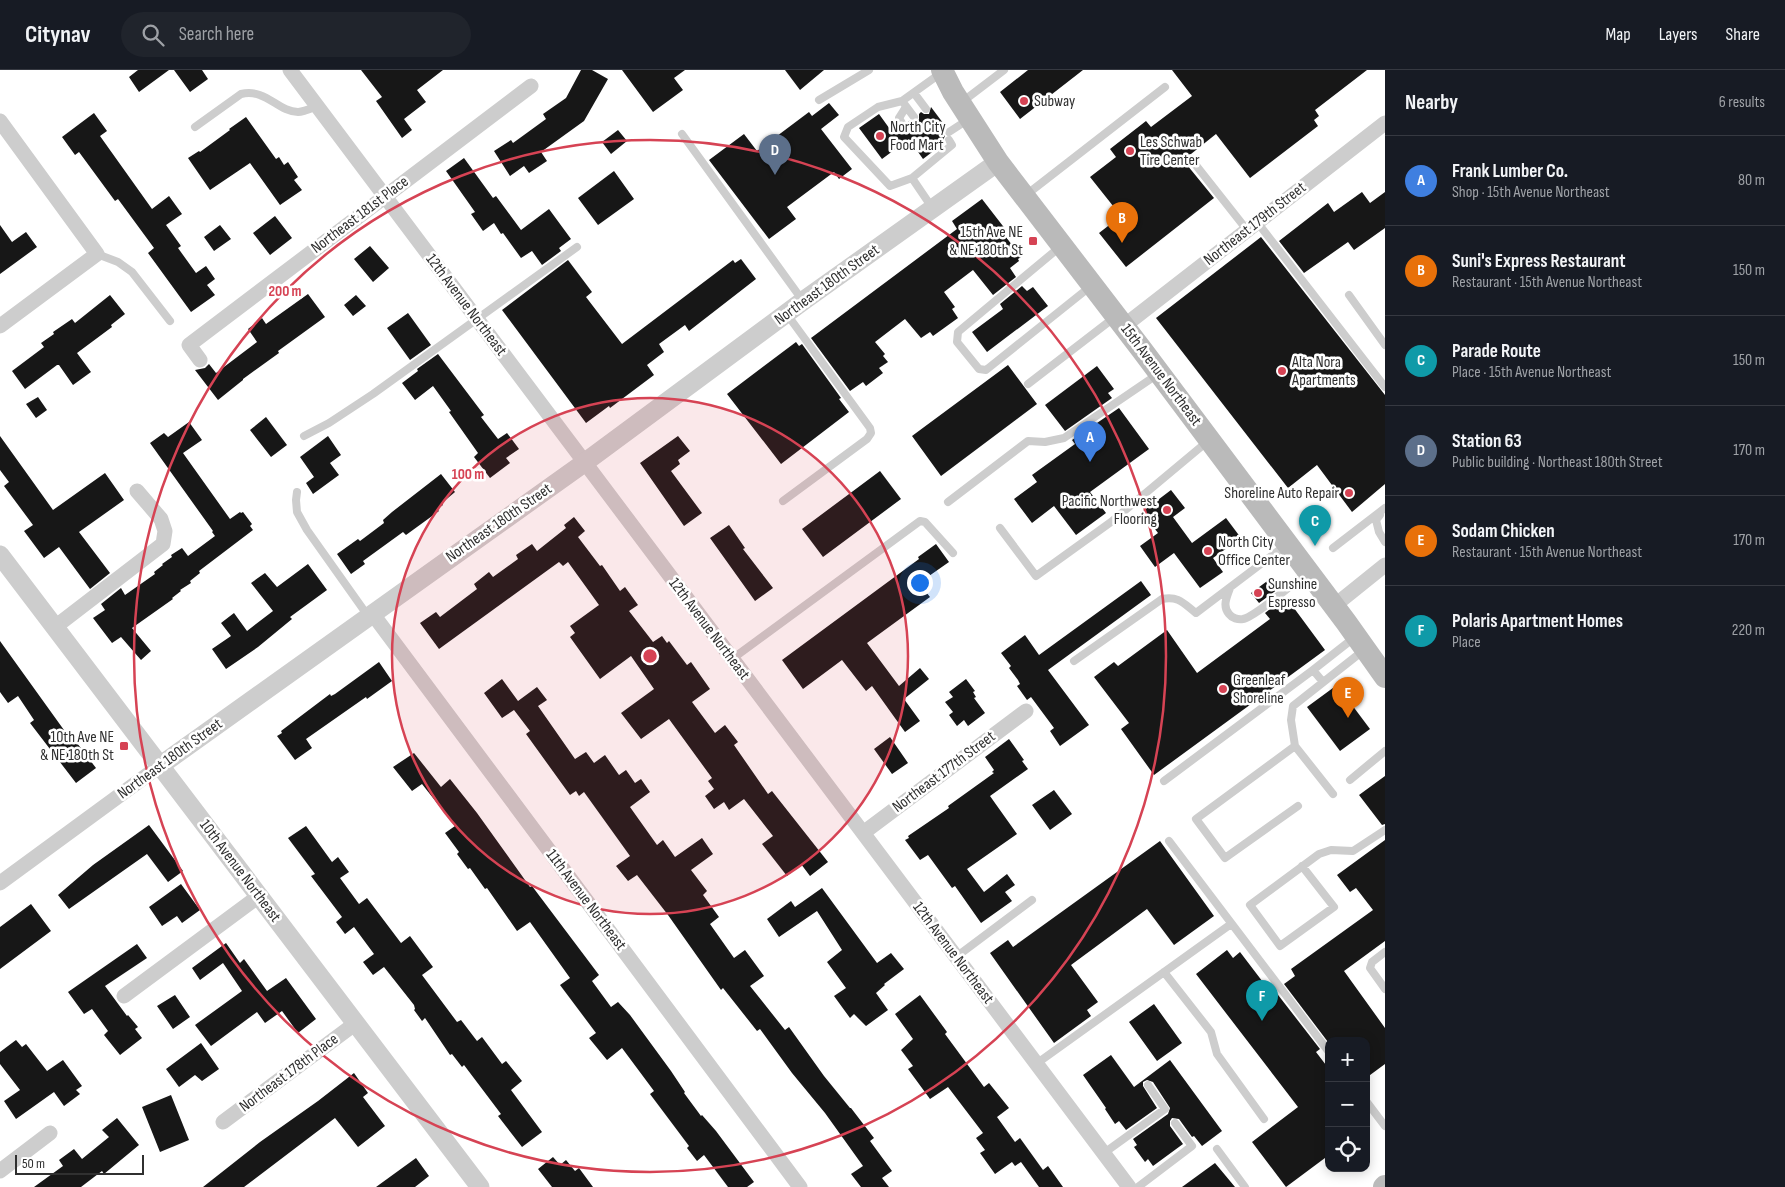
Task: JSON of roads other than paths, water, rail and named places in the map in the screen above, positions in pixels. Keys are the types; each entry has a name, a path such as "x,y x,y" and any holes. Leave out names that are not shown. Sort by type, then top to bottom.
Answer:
{"main road":[{"name":"15th Avenue Northeast","path":"943,71 998,162 1210,440 1384,673"}],"street":[{"name":"12th Avenue Northeast","path":"290,70 1129,1187"},
{"name":"Northeast 181st Place","path":"200,360 189,345 531,86"},
{"path":"0,121 98,254 0,326"},
{"name":"Northeast 179th Street","path":"1120,321 1252,226 1385,122"},
{"name":"Northeast 180th Street","path":"0,883 160,765 584,463 786,313 998,162"},
{"path":"55,626 163,544 165,531 161,519 137,490"},
{"name":"10th Avenue Northeast","path":"0,555 480,1187"},
{"path":"1334,606 1385,565"},
{"name":"11th Avenue Northeast","path":"370,614 800,1187"},
{"name":"Northeast 177th Street","path":"863,833 1026,712"},
{"path":"124,996 259,896"},
{"name":"Northeast 178th Place","path":"223,1122 356,1023"},
{"path":"0,1171 50,1133"}],"lane":[{"path":"904,104 878,107 848,127 844,137 890,186 912,178 927,160 952,145 949,136 966,111 1004,70"},
{"path":"820,100 866,71"},
{"path":"903,125 899,118 904,104 914,93 943,71"},
{"path":"1025,196 1165,87"},
{"path":"195,127 241,94 250,92 260,94 292,111 300,112 317,106"},
{"path":"914,93 926,109"},
{"path":"904,104 914,118"},
{"path":"682,134 803,301"},
{"path":"1191,158 1252,226 1385,386"},
{"path":"912,178 933,209"},
{"path":"1062,245 958,332 957,342 979,369 986,370 1092,284"},
{"path":"304,436 373,394 577,247"},
{"path":"98,254 118,262 132,272 170,321"},
{"path":"1349,294 1385,345"},
{"path":"783,501 866,439 871,433 870,428 786,313"},
{"path":"1028,384 1120,321"},
{"path":"948,502 1028,442 1045,442 1064,438 1159,373"},
{"path":"1000,528 1036,576 1111,522 1210,440"},
{"path":"297,492 297,512 307,530 370,614"},
{"path":"1385,509 1376,520 1379,532 1385,542"},
{"path":"1333,548 1385,509"},
{"path":"732,659 920,521 925,522 952,553"},
{"path":"1074,661 1162,599 1178,598 1196,613 1287,544"},
{"path":"1230,588 1225,603 1228,613 1235,619 1242,619 1254,614 1308,572"},
{"path":"1164,781 1313,670 1361,642"},
{"path":"1333,794 1295,746 1291,720 1293,706 1323,682 1361,642"},
{"path":"1313,670 1323,682"},
{"path":"1295,746 1196,819 1225,858 1298,806"},
{"path":"1350,780 1385,751"},
{"path":"1302,866 1334,907 1280,946 1250,905 1302,866 1320,854 1331,850 1347,851 1360,848 1385,830"},
{"path":"1168,841 1325,1047"},
{"path":"956,957 1032,900"},
{"path":"1036,1064 1231,924"},
{"path":"1385,952 1372,962 1370,968 1385,989"},
{"path":"1164,972 1211,1032 1216,1054 1264,1119"},
{"path":"1104,1154 1165,1109 1148,1085"},
{"path":"1370,1106 1385,1126"},
{"path":"1138,1187 1192,1146 1175,1123"},
{"path":"1217,1149 1245,1187"}],"place":[{"name":"Subway","path":"1024,101"},
{"name":"North City Food Mart","path":"880,136"},
{"name":"Les Schwab Tire Center","path":"1130,151"},
{"name":"Station 63","path":"775,175"},
{"name":"15th Ave NE & NE 180th St","path":"1033,241"},
{"name":"Suni's Express Restaurant","path":"1122,243"},
{"name":"Alta Nora Apartments","path":"1282,371"},
{"name":"Frank Lumber Co.","path":"1090,462"},
{"name":"Shoreline Auto Repair","path":"1349,493"},
{"name":"Pacific Northwest Flooring","path":"1167,510"},
{"name":"Parade Route","path":"1315,546"},
{"name":"North City Office Center","path":"1208,551"},
{"name":"Sunshine Espresso","path":"1258,593"},
{"name":"Greenleaf Shoreline","path":"1223,689"},
{"name":"Sodam Chicken","path":"1348,718"},
{"name":"10th Ave NE & NE 180th St","path":"124,746"},
{"name":"Polaris Apartment Homes","path":"1262,1021"}]}
